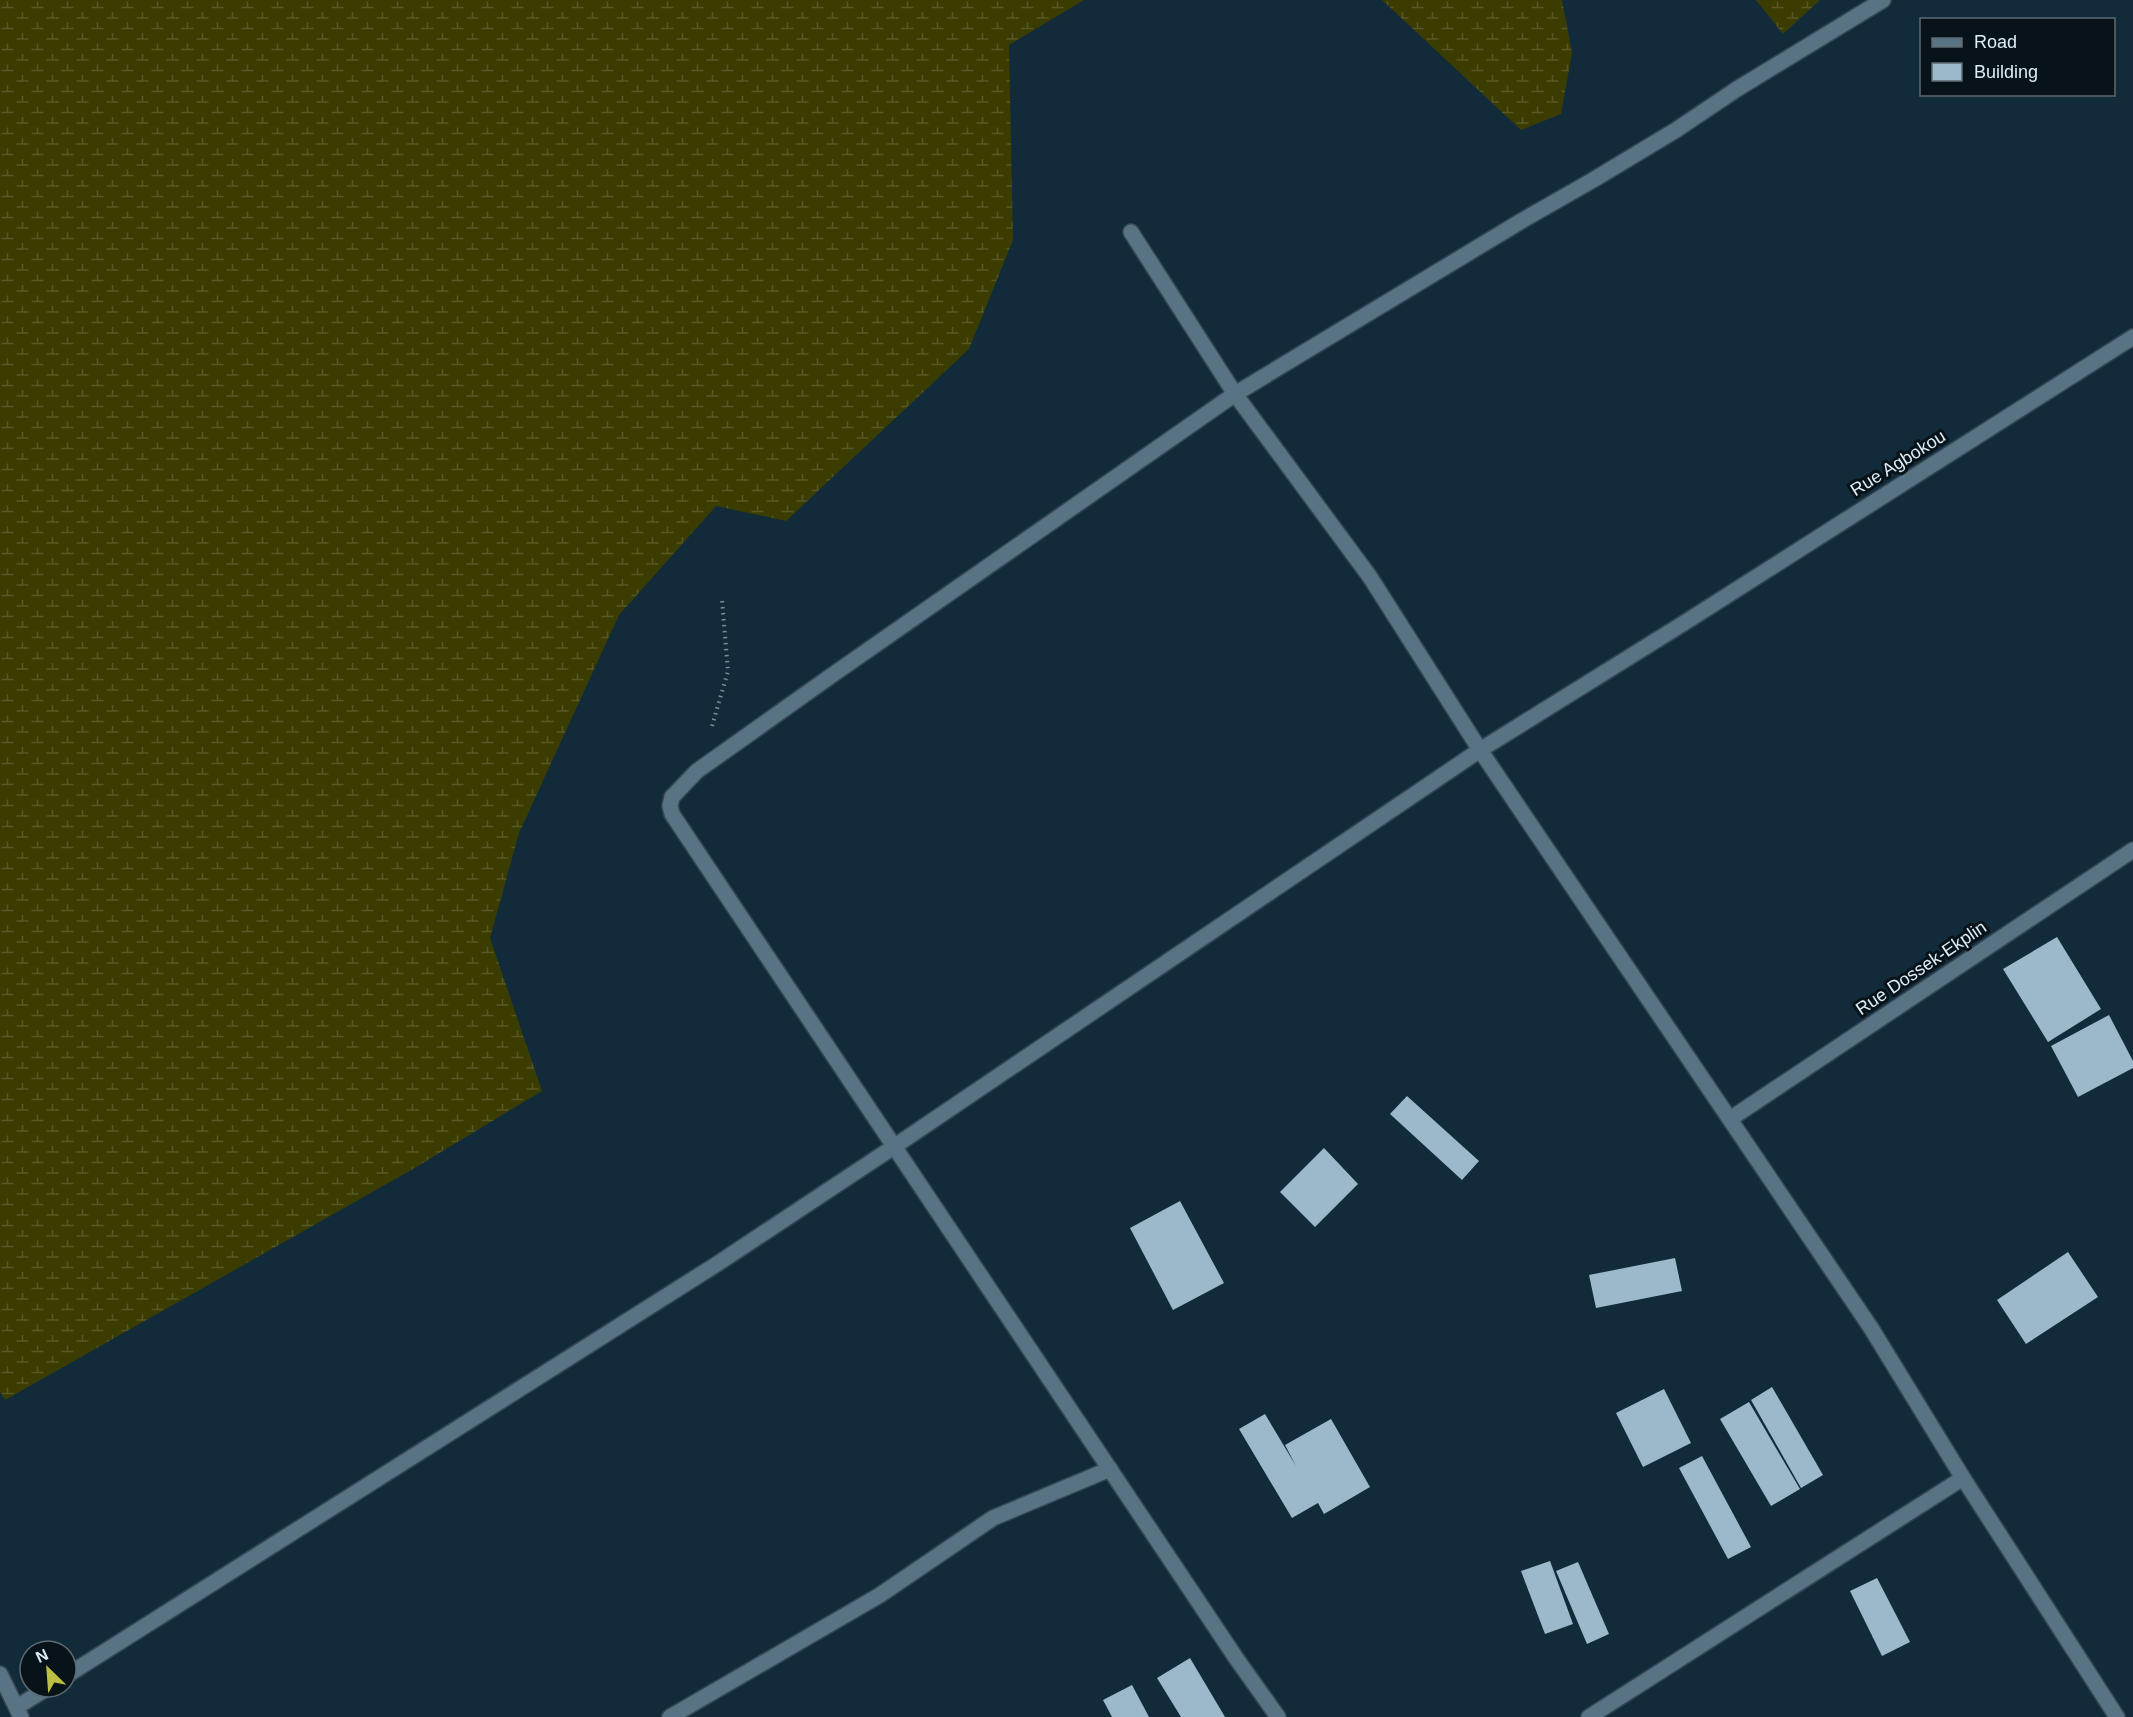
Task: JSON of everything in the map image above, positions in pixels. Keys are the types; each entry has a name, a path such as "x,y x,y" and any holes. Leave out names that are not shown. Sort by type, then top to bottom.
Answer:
{"street":[{"path":"1278,1717 1236,1658 672,814 670,806 672,797 697,771 1235,394 1676,130 1737,89 1883,0"},
{"path":"1131,232 1235,394 1370,577 1480,750 1870,1328 1963,1478 2117,1717"},
{"name":"Rue Agbokou","path":"78,1668 707,1270 895,1146 1480,750 2133,337"},
{"name":"Rue Dossek-Ekplin","path":"1730,1119 2133,850"},
{"path":"670,1717 880,1595 993,1518 1110,1469"},
{"path":"1589,1717 1963,1478"},
{"path":"0,1674 19,1712 35,1699"}],"path":[{"path":"697,771 728,671 722,600"}],"green space":[{"path":"0,0 1084,0 1009,45 1013,240 969,349 786,521 716,506 619,615 519,833 490,938 542,1091 413,1169 5,1400 0,1392"},
{"path":"1382,0 1562,0 1572,53 1561,114 1521,130"},
{"path":"1756,0 1820,0 1783,34"}],"building":[{"path":"2057,937 2101,1009 2048,1042 2003,969"},
{"path":"2109,1015 2133,1061 2133,1068 2078,1097 2051,1046"},
{"path":"1407,1096 1479,1161 1462,1180 1390,1114"},
{"path":"1324,1148 1358,1184 1315,1227 1280,1192"},
{"path":"1180,1201 1224,1283 1173,1310 1130,1228"},
{"path":"2068,1252 2098,1297 2026,1344 1997,1300"},
{"path":"1675,1258 1682,1291 1596,1308 1589,1275"},
{"path":"1772,1387 1823,1475 1801,1488 1751,1400"},
{"path":"1664,1389 1691,1443 1643,1467 1616,1413"},
{"path":"1749,1402 1800,1489 1771,1506 1720,1419"},
{"path":"1265,1414 1296,1466 1285,1445 1331,1419 1370,1487 1324,1514 1318,1503 1292,1518 1239,1429"},
{"path":"1702,1456 1751,1547 1728,1559 1679,1468"},
{"path":"1550,1561 1573,1624 1545,1634 1521,1571"},
{"path":"1578,1562 1609,1634 1587,1644 1556,1571"},
{"path":"1877,1578 1910,1642 1882,1656 1850,1591"},
{"path":"1190,1658 1225,1717 1181,1717 1157,1678"},
{"path":"1132,1685 1149,1717 1112,1717 1103,1700"}]}
